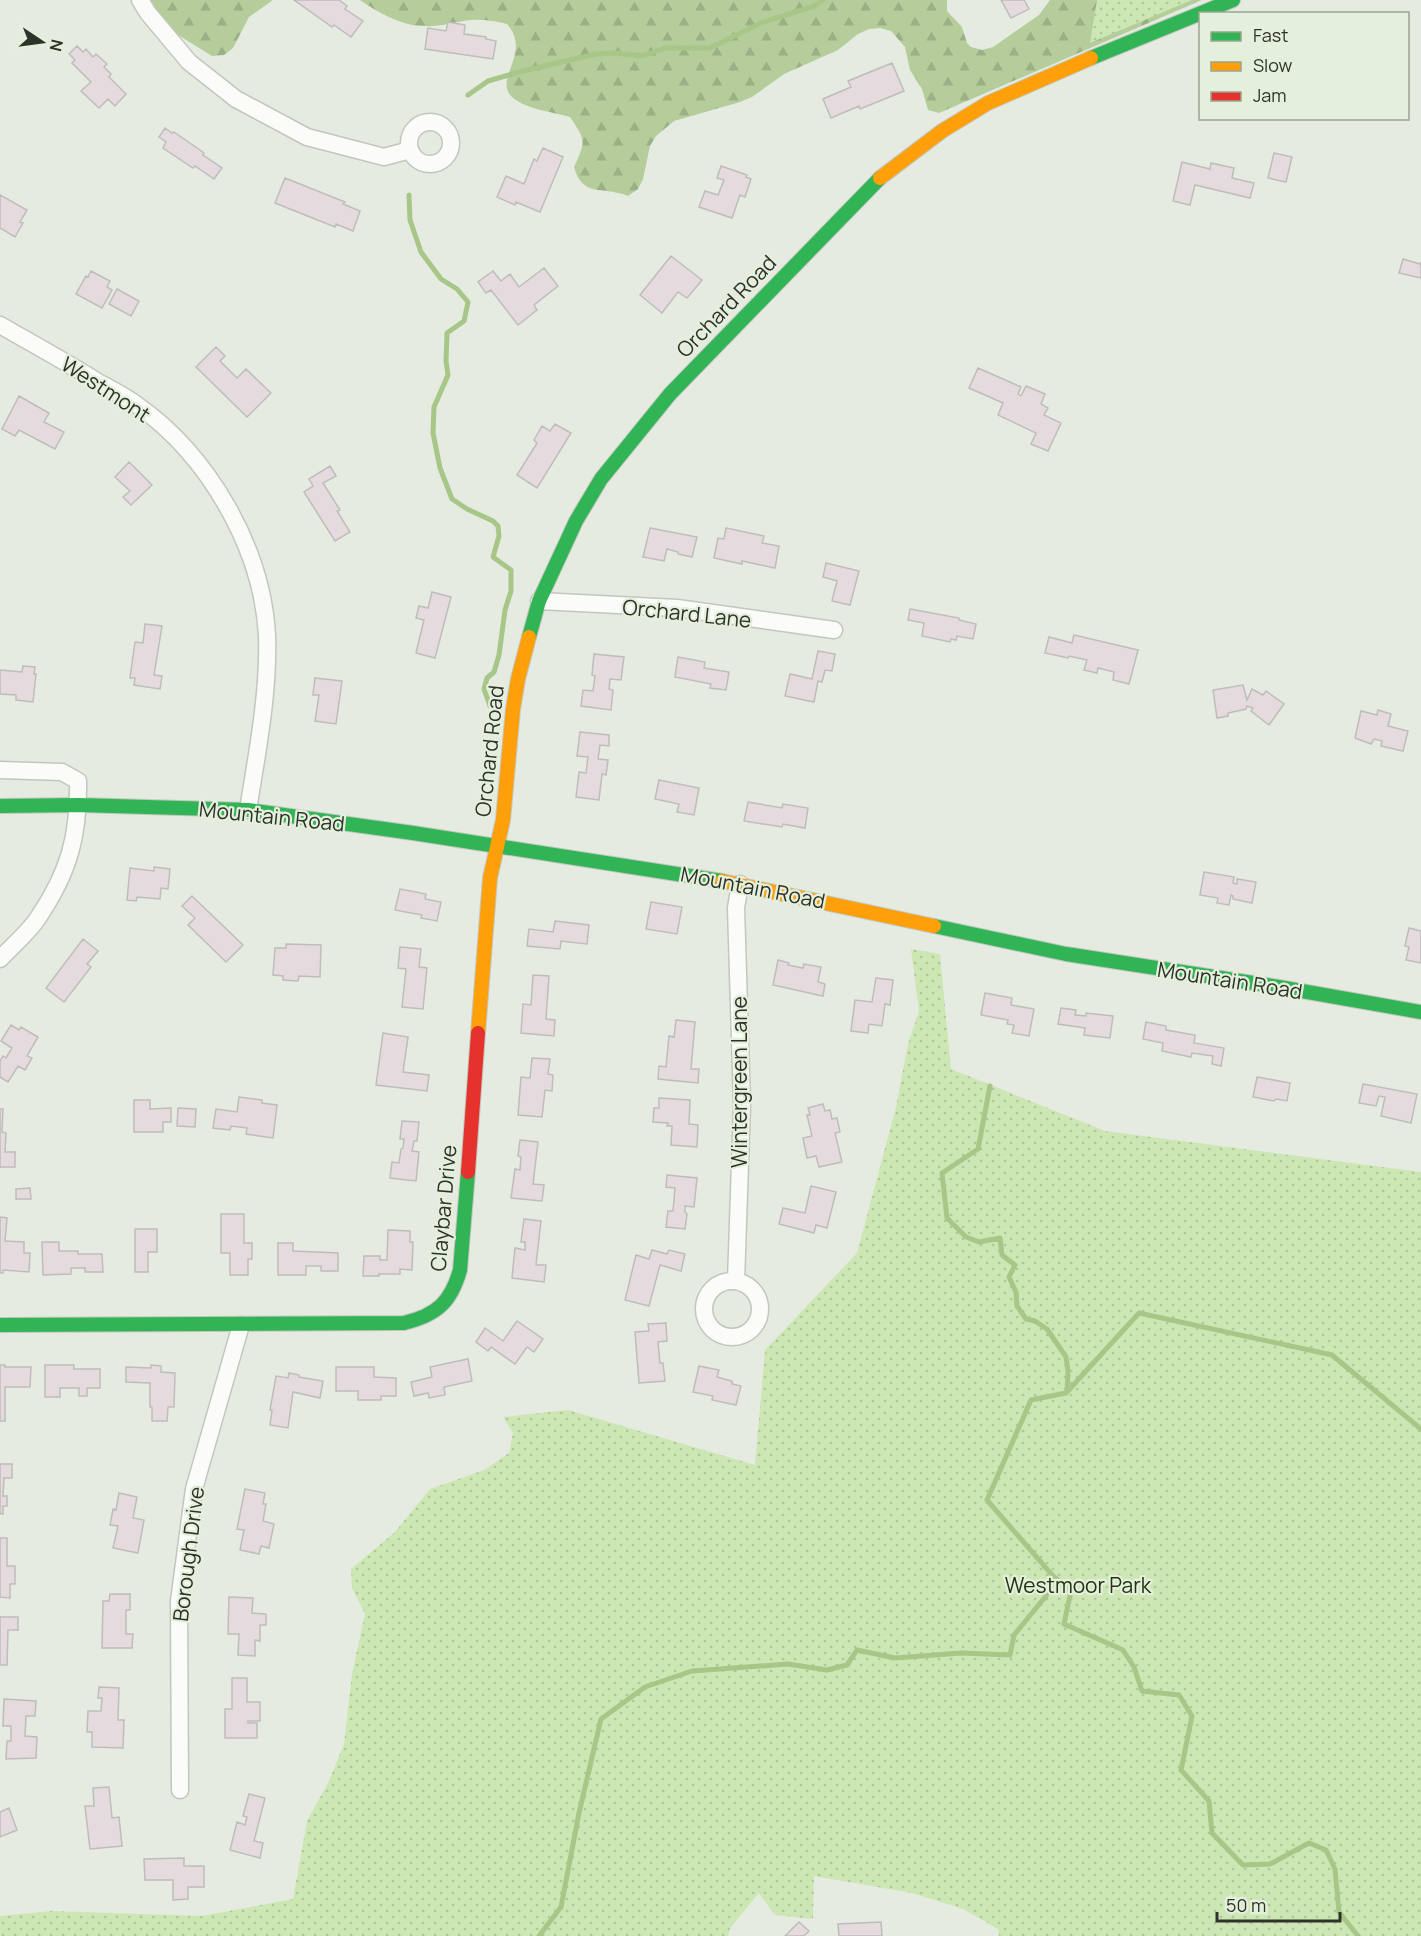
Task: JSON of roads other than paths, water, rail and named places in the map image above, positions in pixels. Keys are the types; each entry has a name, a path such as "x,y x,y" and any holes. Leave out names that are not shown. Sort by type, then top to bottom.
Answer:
{"street":[{"path":"140,0 189,62 236,99 307,137 384,158 410,150"},
{"name":"Orchard Road","path":"1203,12 1233,0"},
{"name":"Orchard Road","path":"498,845 503,820 518,679 539,602 576,521 601,479 670,394 877,180 942,131 988,103 1072,65 1199,14"},
{"name":"Westmont","path":"0,325 137,405 194,459 218,491 237,524 252,558 262,597 267,634 263,712 248,810"},
{"name":"Orchard Lane","path":"539,602 677,608 834,630"},
{"path":"0,771 62,772 78,781 79,805 75,834 65,872 37,920 0,959"},
{"name":"Mountain Road","path":"0,806 79,805 248,810 498,845 740,884 1066,954 1421,1012"},
{"name":"Claybar Drive","path":"0,1325 404,1323 414,1321 440,1308 452,1294 460,1270 490,878 498,845"},
{"name":"Wintergreen Lane","path":"736,1281 742,1105 736,908 740,884"},
{"name":"Borough Drive","path":"180,1790 178,1601 194,1489 241,1325"}],"waterway":[{"path":"468,95 488,81 596,54 642,56 665,48 710,48 761,23 814,6 823,0"},
{"path":"409,195 410,220 421,252 441,279 457,289 468,302 464,321 447,333 448,375 434,407 433,433 440,468 452,499 498,526 499,536 493,557 511,570 511,591 505,610 499,655 494,672 487,678 484,689 490,706"},
{"path":"990,1086 978,1149 942,1173 947,1218 966,1237 979,1242 1000,1238 1002,1255 1015,1265 1009,1277 1016,1292 1017,1306 1026,1319 1035,1321 1047,1329 1066,1357 1067,1392"},
{"path":"1358,1936 1339,1912 1335,1869 1326,1850 1309,1843 1270,1864 1243,1865 1212,1833 1209,1801 1181,1770 1192,1716 1179,1695 1142,1691 1134,1667 1123,1650 1064,1624 1071,1591 1053,1576 987,1500 1031,1400 1066,1393 1139,1313 1332,1355 1421,1429"},
{"path":"539,1936 561,1907 579,1813 601,1719 645,1687 692,1671 788,1664 827,1670 847,1665 857,1650 895,1658 961,1653 1010,1655 1014,1635 1046,1596 1053,1576"}],"park label":[{"name":"Westmoor Park","path":"1078,1585"}]}
